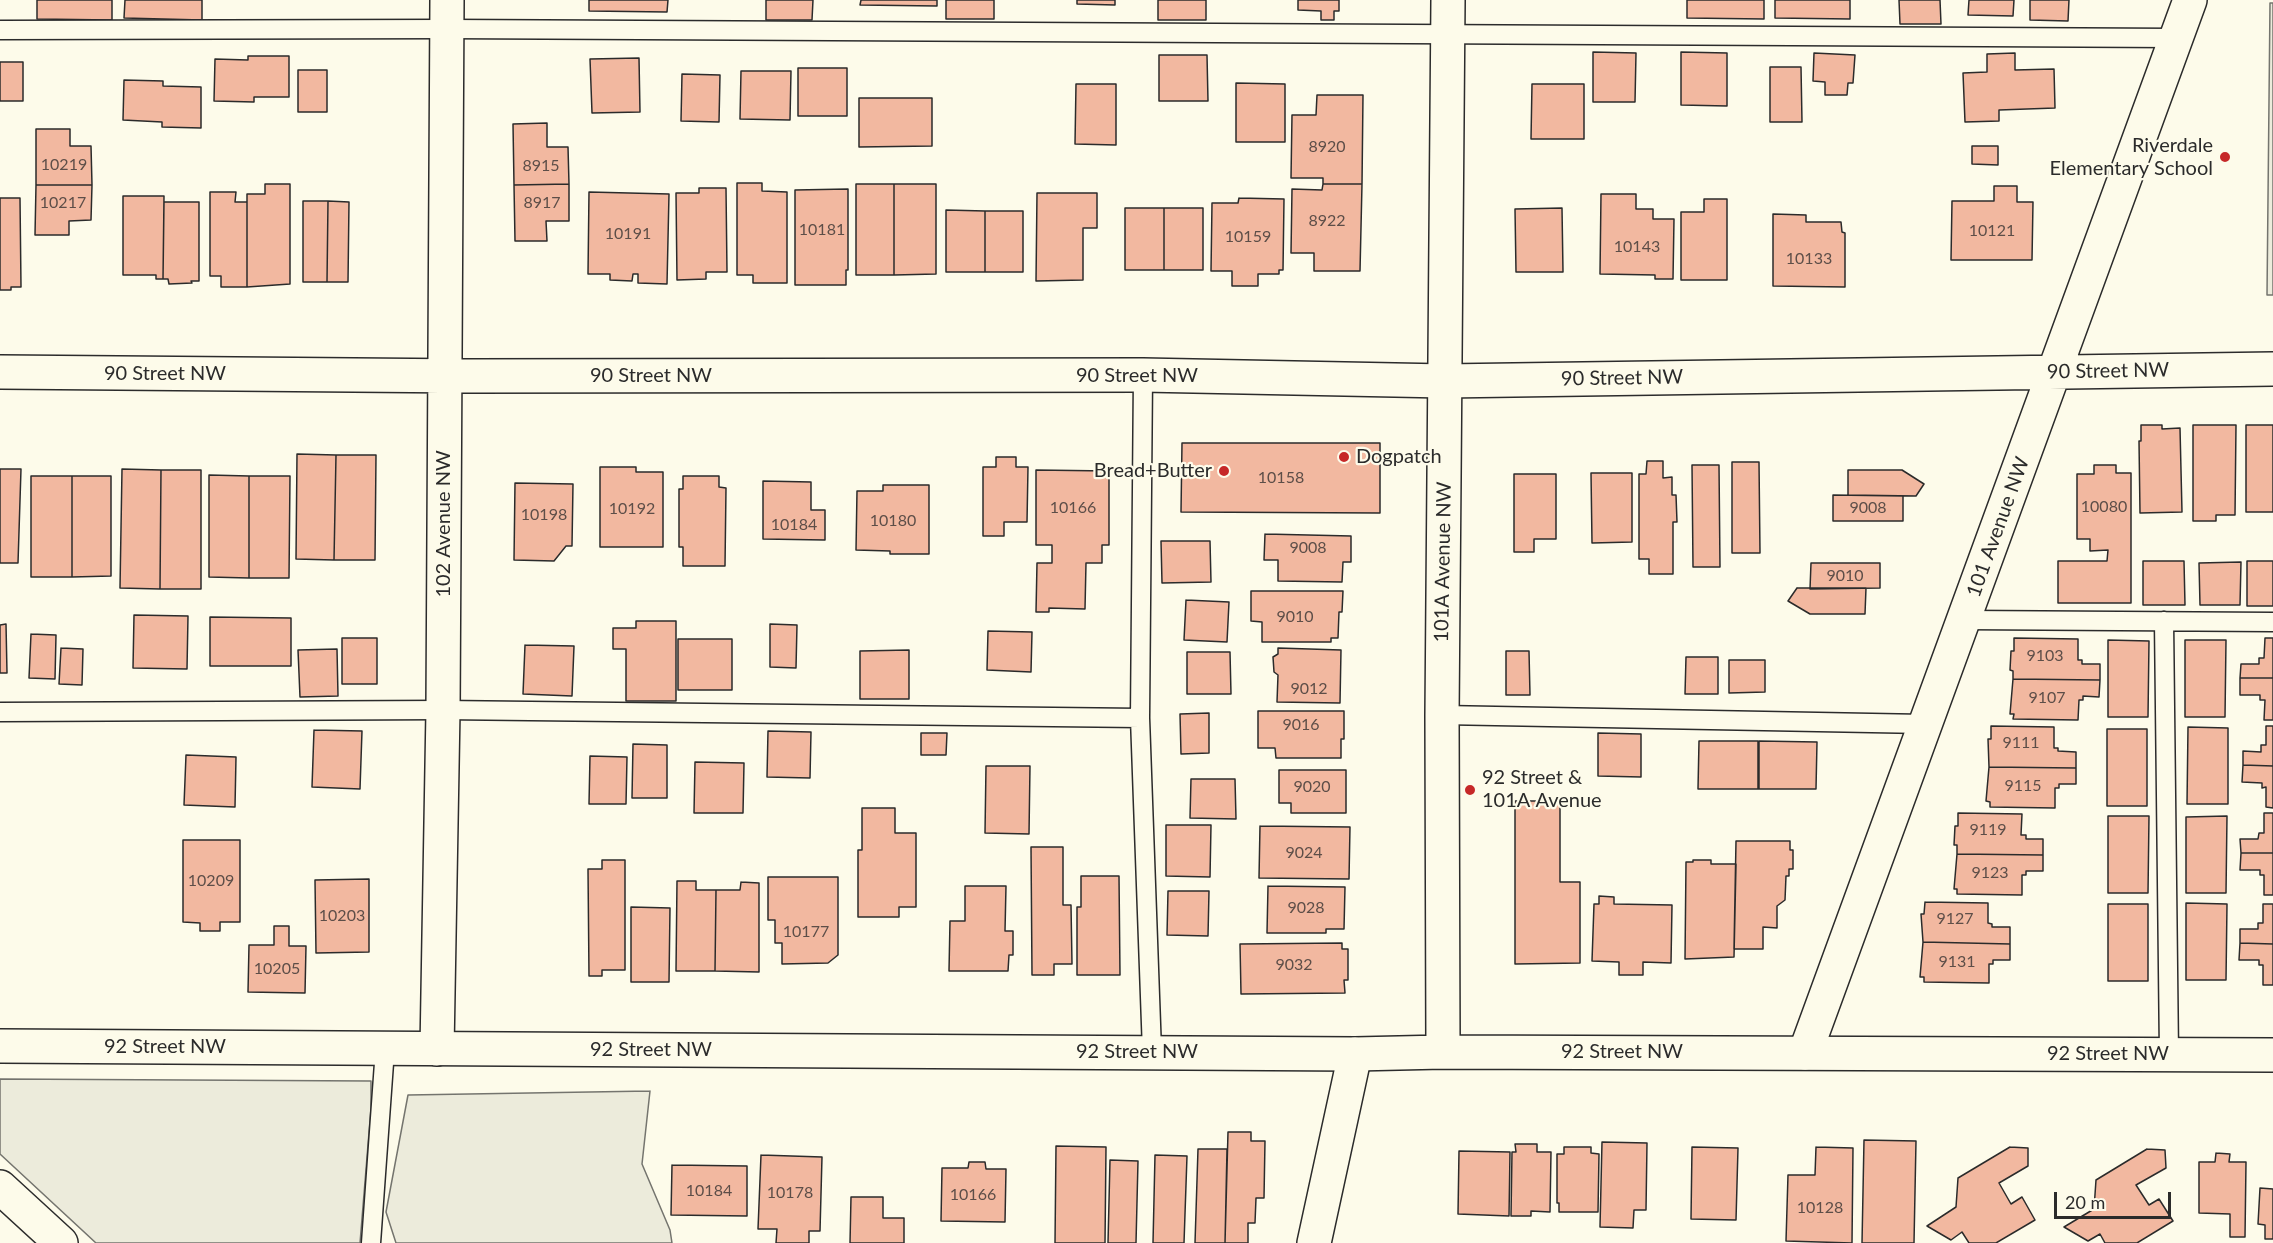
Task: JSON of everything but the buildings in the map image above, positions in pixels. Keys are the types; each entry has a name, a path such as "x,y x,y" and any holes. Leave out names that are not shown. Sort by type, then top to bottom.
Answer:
{"street":[{"name":"101A Avenue NW","path":"1443,1052 1442,715 1448,0"},
{"name":"101 Avenue NW","path":"1805,1053 2190,0"},
{"name":"102 Avenue NW","path":"437,1049 443,710 448,15"},
{"name":"90 Street NW","path":"0,372 445,376 1143,375 1445,381 2273,369"},
{"name":"92 Street NW","path":"0,1046 1354,1054 1443,1052 2273,1055"},
{"path":"1314,1243 1354,1054"},
{"path":"0,1187 60,1243"}],"lane":[{"path":"0,30 448,15 1448,35 2176,38"},
{"path":"1143,375 1140,718 1152,1052"},
{"path":"1965,620 2273,622"},
{"path":"2164,621 2169,1055"},
{"path":"0,712 443,710 1140,718"},
{"path":"1442,715 1925,724"},
{"path":"371,1243 385,1049"}],"shaded area":[{"path":"2270,3 2273,3 2273,295 2267,295"},
{"path":"0,1079 371,1081 371,1108 360,1243 96,1243 0,1154"},
{"path":"650,1091 642,1164 670,1230 672,1243 396,1243 386,1212 408,1095"}],"place":[{"name":"Riverdale Elementary School","path":"2225,157"},
{"name":"Dogpatch","path":"1344,457"},
{"name":"Bread+Butter","path":"1224,471"},
{"name":"92 Street & 101A Avenue","path":"1470,790"}]}
